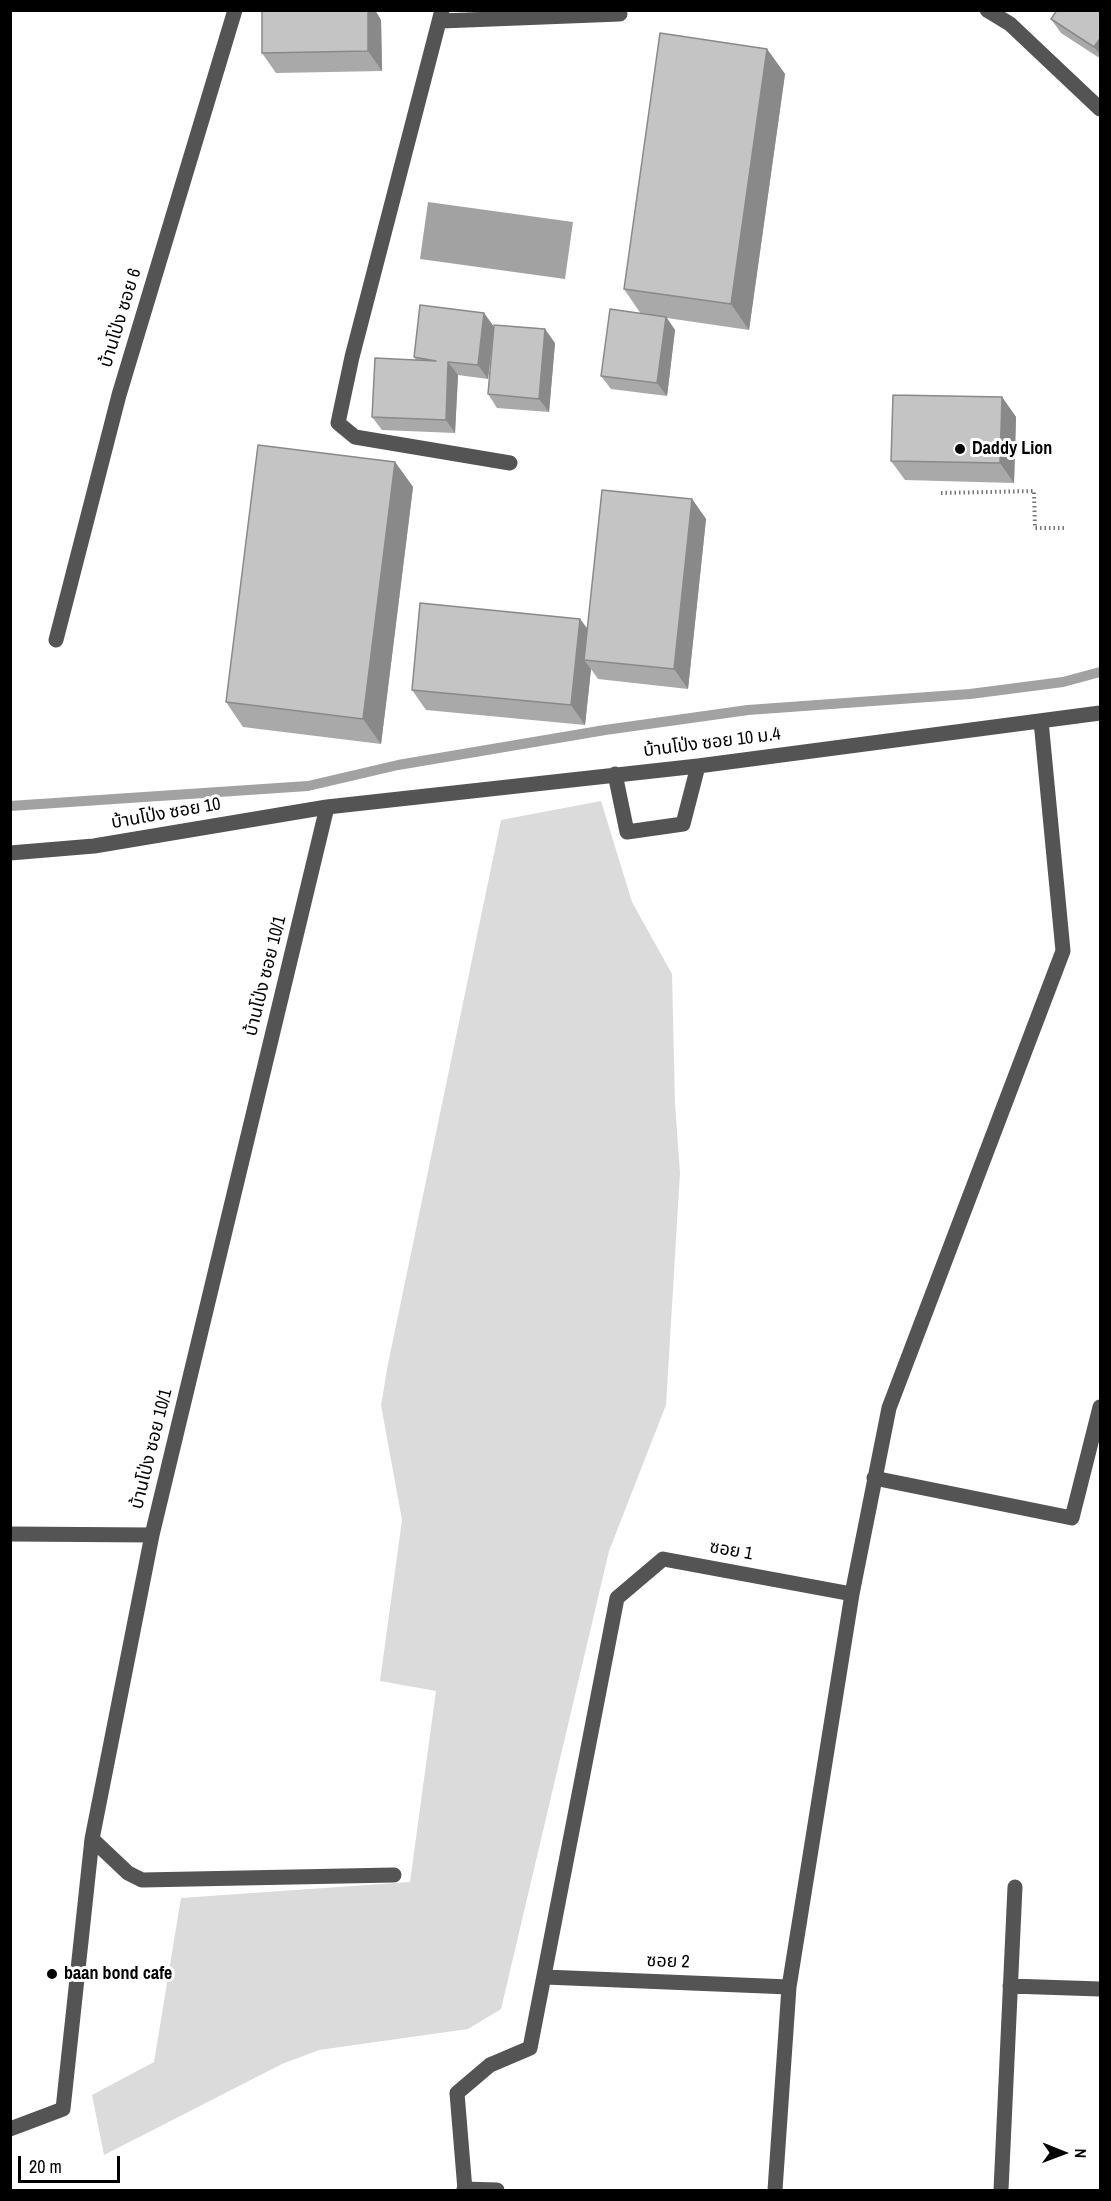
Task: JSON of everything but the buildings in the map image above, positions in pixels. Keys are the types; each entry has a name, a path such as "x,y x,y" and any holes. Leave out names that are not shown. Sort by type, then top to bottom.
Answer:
{"street":[{"name":"บ้านโป่ง ซอย 6","path":"56,640 118,395 235,10"},
{"path":"987,10 1010,24 1098,102"},
{"path":"510,463 355,437 338,423 352,357 442,16 620,14"},
{"name":"บ้านโป่ง ซอย 10 ม.4","path":"327,807 698,766 1101,713"},
{"path":"775,2190 789,1987 852,1594 889,1408 1063,951 1041,721"},
{"path":"615,774 627,832 682,824 698,766"},
{"name":"บ้านโป่ง ซอย 10","path":"10,853 94,846 327,807"},
{"name":"บ้านโป่ง ซอย 10/1","path":"10,2129 63,2109 92,1839 152,1535 327,807"},
{"path":"874,1478 1072,1518 1101,1407"},
{"path":"10,1534 152,1535"},
{"name":"ซอย 1","path":"545,1977 617,1598 663,1559 852,1594"},
{"path":"92,1839 128,1873 142,1880 394,1875"},
{"path":"1001,2190 1015,1887"},
{"path":"497,2190 464,2190 457,2093 490,2065 530,2048 545,1977"},
{"name":"ซอย 2","path":"545,1977 789,1987"},
{"path":"1010,1986 1101,1989"}],"path":[{"path":"941,493 1034,491 1035,528 1064,528"}],"shaded area":[{"path":"428,202 573,222 565,279 420,259"},
{"path":"601,801 632,902 672,974 675,1103 680,1173 666,1405 609,1551 501,2009 468,2029 319,2050 282,2064 104,2155 92,2095 154,2062 181,1898 410,1882 436,1691 380,1681 402,1520 381,1405 388,1364 501,820"}],"waterway":[{"path":"10,806 308,786 398,765 605,730 748,710 970,694 1063,682 1100,672"}],"place":[{"name":"Daddy Lion","path":"960,449"},
{"name":"baan bond cafe","path":"52,1974"}]}
